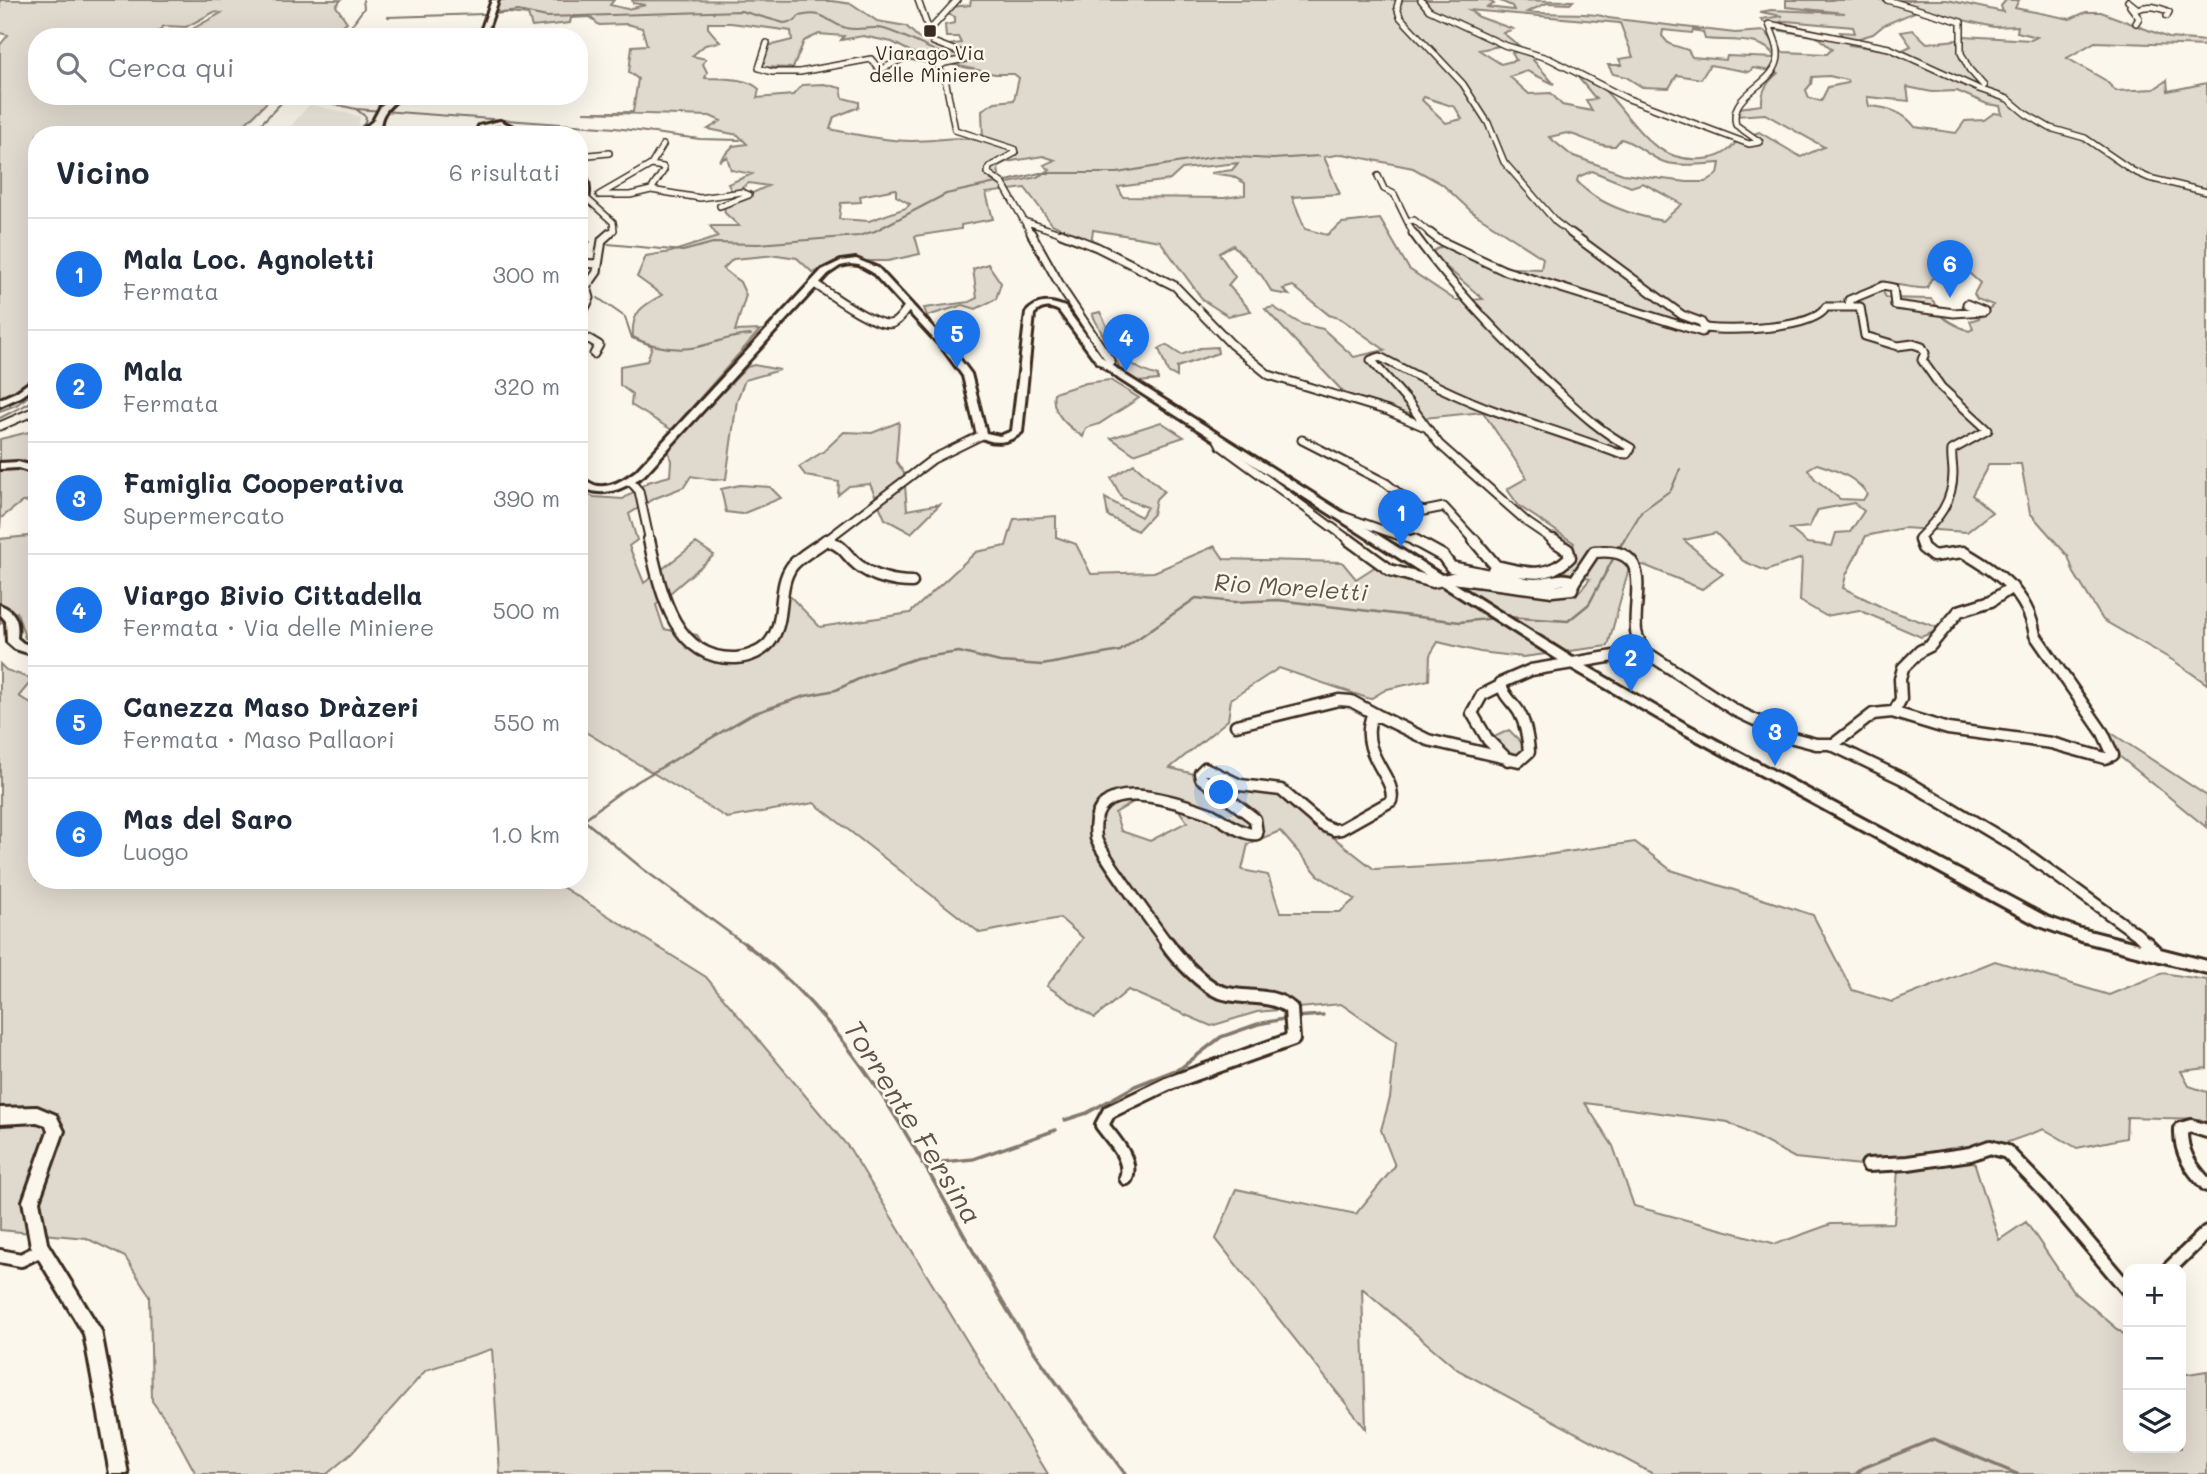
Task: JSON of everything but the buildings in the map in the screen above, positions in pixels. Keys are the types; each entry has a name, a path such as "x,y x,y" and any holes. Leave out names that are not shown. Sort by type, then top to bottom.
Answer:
{"main road":[{"path":"485,28 495,0"},
{"path":"375,126 379,110 386,105"},
{"path":"371,126 375,123"},
{"path":"489,126 500,123 506,126"},
{"path":"588,487 600,491 615,489 631,481 815,284 833,266 844,261 865,263 875,270 947,348 968,376 982,435 1003,440 1017,432 1029,318 1034,309 1050,304 1062,309 1106,365 1572,663 1706,740 2042,920 2081,935 2207,967"},
{"path":"0,402 28,387"},
{"path":"0,466 18,465 28,468"},
{"path":"0,609 7,611 12,619 11,639 28,649"},
{"path":"0,1116 37,1114 51,1120 56,1131 32,1201 41,1250 92,1331 119,1474"}],"street":[{"path":"767,43 759,63 762,70 795,71 871,59 880,70 908,56 941,65 960,62 966,57 933,42 918,0"},
{"path":"928,32 957,0"},
{"path":"1399,0 1397,7 1400,17 1442,58 1463,84 1488,123 1504,162 1556,222 1682,315 1700,321 1705,328 1723,332 1819,316 1826,307 1860,307 1865,336 1898,346 1913,344 1922,347 1925,353 1923,365 1934,382 1988,430 1979,437 1968,438 1952,450 1954,474 1949,503 1942,517 1919,538 1923,548 1933,556 1963,552 2005,578 2029,608 2035,635 2041,646 2103,733 2113,755 2105,758 2064,746 1958,731 1894,712 1876,712 1854,727 1842,741 1832,745"},
{"path":"1421,0 1429,10 1504,45 1550,59 1607,90 1749,144 1760,142 1737,125 1734,117 1741,100 1769,75 1777,64 1778,50 1769,24 1889,48 1979,89 1996,94"},
{"path":"1887,0 1961,22 1964,37 1960,46 1961,58 1970,67 1977,82 2050,128 2085,138 2133,171 2149,178 2207,192"},
{"path":"2127,1 2138,9 2145,5 2165,10 2169,12 2167,16"},
{"path":"2127,1 2139,18 2136,23"},
{"path":"941,65 955,130 963,135 1011,145 1014,149 1015,153 989,167 988,173 1003,184 1027,222 1060,286 1111,362 1106,365"},
{"path":"588,201 651,164 663,145"},
{"path":"588,155 609,153"},
{"path":"651,164 663,167 664,170 651,190"},
{"path":"1302,440 1386,483 1418,509 1424,511 1444,507 1496,566 1522,575 1537,575 1553,569 1570,557 1568,550 1528,523 1439,444 1371,360 1380,357 1486,408 1549,427 1617,453 1627,454 1631,447 1603,433 1509,346 1434,262 1409,226 1394,194 1384,189 1378,176"},
{"path":"600,195 630,195 651,190 700,198 742,192 749,195 720,206"},
{"path":"588,208 613,222 612,232 603,240 597,268 588,284"},
{"path":"1408,221 1414,220 1439,240 1503,270 1663,321 1702,332 1705,328"},
{"path":"1027,222 1097,247 1175,286 1231,344 1269,375 1388,411 1429,429"},
{"path":"588,266 597,268"},
{"path":"815,284 852,309 887,325 895,323 908,307"},
{"path":"1850,305 1849,300 1883,286 1893,288 1895,305 1954,313 1984,311 1967,304"},
{"path":"589,339 599,345 594,354"},
{"path":"0,426 28,414"},
{"path":"631,481 639,491 661,586 676,625 700,652 739,659 753,655 773,638 784,581 792,566 933,459 982,435"},
{"path":"1216,436 1221,446 1375,562 1412,577 1433,582 1453,578 1552,591 1572,589 1594,552 1609,548 1619,551 1630,559 1638,580 1636,631 1644,652 1747,718 1816,744 1832,745 1903,779 1979,828 2018,848 2137,934 2155,953"},
{"path":"1343,516 1410,538 1443,556 1451,566 1461,571 1535,584 1551,584 1565,578 1574,582"},
{"path":"825,539 843,547 858,565 893,582 912,582"},
{"path":"1496,566 1493,570 1507,578"},
{"path":"1894,712 1901,699 1900,679 1903,668 1920,651 1930,646 1959,611 1991,601 2012,587"},
{"path":"1509,761 1488,740 1472,713 1482,695 1520,673 1572,663 1619,659 1644,652"},
{"path":"1236,725 1339,700 1351,701 1428,740 1509,761 1523,759 1529,751 1521,716 1500,687"},
{"path":"1125,1178 1129,1170 1125,1157 1102,1125 1109,1112 1167,1084 1293,1038 1294,1028 1291,1009 1282,1001 1218,991 1177,958 1096,840 1098,813 1109,800 1125,794 1139,795 1199,810 1221,818 1250,835 1257,834 1255,819 1204,781 1200,773 1205,768 1240,785 1281,790 1327,828 1341,829 1386,804 1393,794 1369,747 1368,723 1371,718 1379,716"},
{"path":"2207,1131 2191,1126 2181,1129 2180,1139 2188,1165 2207,1185"},
{"path":"1868,1165 1908,1163 1970,1154 1990,1147 2007,1152 2031,1176 2123,1284"},
{"path":"2174,1264 2207,1232"},
{"path":"0,1256 10,1262 21,1262 41,1250"}],"shaded area":[{"path":"0,0 341,0 336,6 347,22 339,28 194,28 221,13 214,12 186,27 28,28 28,105 264,105 243,126 28,126 28,396 0,411 0,45 8,35 0,33"},
{"path":"500,0 614,0 610,5 627,9 646,5 633,3 632,0 832,1 852,4 877,21 906,26 920,39 928,39 937,47 961,43 958,37 946,37 945,25 955,23 955,17 947,14 951,7 970,5 971,0 1399,0 1397,7 1400,17 1448,65 1487,123 1503,162 1539,203 1504,162 1489,123 1464,84 1449,65 1401,17 1398,7 1400,0 1489,0 1494,4 1486,7 1514,10 1512,6 1498,0 1573,1 1570,4 1547,3 1527,12 1593,15 1735,33 1764,31 1772,40 1777,55 1771,71 1753,68 1749,72 1710,65 1701,79 1677,75 1669,88 1642,87 1626,77 1613,74 1608,65 1622,65 1619,59 1633,57 1620,23 1469,10 1479,17 1513,29 1503,33 1522,48 1543,54 1533,60 1554,84 1527,71 1510,77 1529,94 1551,93 1562,105 1592,111 1586,100 1596,99 1576,75 1578,72 1609,95 1647,139 1680,158 1702,159 1723,154 1739,139 1749,145 1759,145 1760,142 1751,135 1759,132 1801,157 1824,147 1765,114 1735,116 1739,108 1762,105 1766,87 1778,73 1773,71 1779,57 1775,42 1783,52 1827,54 1832,49 1817,37 1772,29 1761,19 1783,16 1760,12 1771,10 1845,13 1786,7 1786,0 1947,0 2003,12 2001,6 2006,0 2019,0 2015,8 2070,19 2086,12 2101,12 2169,38 2207,41 2207,46 2095,42 2067,58 2105,80 2116,91 2154,89 2167,80 2168,91 2207,83 2207,684 2174,661 2103,620 2074,573 2068,556 2030,513 2021,464 1989,464 1972,495 1992,512 1967,532 1903,528 1866,536 1846,575 1843,588 1886,609 1942,629 1921,637 1859,610 1826,616 1800,601 1802,558 1766,571 1743,561 1716,533 1684,540 1723,574 1702,589 1644,565 1629,568 1608,646 1523,657 1480,652 1438,642 1430,655 1429,680 1387,689 1370,699 1279,668 1231,699 1228,720 1170,768 1279,795 1374,869 1498,862 1635,842 1671,870 1813,915 1852,990 1892,1002 1995,961 2109,995 2163,973 2207,980 2207,1068 2181,1071 2189,1086 2207,1092 2207,1122 2199,1119 2127,1117 2126,1138 2077,1148 2044,1129 1972,1155 1999,1240 2026,1222 2073,1291 2123,1334 2123,1453 2186,1453 2186,1374 2207,1371 2207,1474 1653,1474 1458,1370 1362,1288 1366,1429 1216,1239 1236,1189 1356,1214 1395,1166 1381,1130 1390,1098 1396,1042 1341,1004 1257,1012 1211,1026 1128,990 1095,1018 1047,986 1083,938 1060,918 980,933 814,803 727,818 588,733 588,495 623,499 648,482 670,476 671,461 668,449 747,367 754,365 780,370 745,380 737,400 726,479 713,480 691,476 684,487 653,499 629,514 637,540 629,546 644,583 696,543 714,555 656,605 664,629 697,635 715,663 766,649 781,587 820,627 910,613 976,552 1006,546 1014,519 1056,516 1056,537 1076,544 1091,574 1154,572 1215,546 1224,559 1342,562 1356,579 1376,566 1439,584 1576,596 1590,579 1564,572 1574,543 1519,506 1507,489 1527,478 1483,412 1424,418 1372,360 1380,358 1425,382 1496,412 1549,427 1616,454 1628,455 1632,447 1588,419 1545,382 1471,300 1483,299 1430,253 1446,244 1463,253 1448,244 1451,242 1510,268 1541,269 1543,258 1472,212 1442,184 1413,168 1343,154 1324,157 1340,194 1292,197 1305,229 1327,235 1342,223 1380,219 1409,269 1455,300 1469,300 1504,340 1543,382 1586,419 1630,448 1626,453 1550,426 1497,411 1426,381 1380,357 1375,356 1370,360 1420,417 1349,398 1265,309 1273,307 1301,324 1323,329 1354,357 1385,350 1341,319 1329,315 1293,286 1283,289 1289,295 1272,292 1262,276 1233,245 1219,253 1235,277 1228,285 1251,311 1228,316 1203,300 1160,241 1093,230 1091,244 1052,224 1025,188 986,193 993,219 961,225 961,229 915,236 920,254 888,261 835,261 813,273 797,258 777,255 733,259 723,269 740,282 746,295 735,331 760,330 672,430 631,405 632,394 620,385 620,366 647,361 652,346 633,337 636,316 662,295 637,277 646,256 671,252 718,237 710,226 739,226 725,213 724,206 768,186 749,183 733,194 728,184 752,174 731,170 727,157 719,161 733,146 747,144 738,135 708,129 721,121 710,116 583,112 633,112 638,79 629,72 632,46 647,45 642,28 627,24 599,25 590,17 571,18 570,23 532,27 528,15 497,12","holes":["1919,10 1994,27 2018,26 2017,32 2037,37 2031,40 1964,36 1963,55 1977,83 1962,55 1963,36 1960,35 1957,40 1927,43 1913,30 1901,32 1911,46 1898,52 1849,45 1852,40 1873,34 1884,25","1779,22 1853,27 1855,33 1840,32 1843,37","708,23 731,23 791,31 792,40 768,46 760,67 793,68 804,41 819,34 844,36 841,40 863,36 892,42 923,58 995,74 1014,74 1019,78 1014,100 995,102 982,110 983,141 955,138 892,140 830,129 834,117 859,107 859,102 843,98 841,88 824,84 802,85 793,95 757,98 759,89 748,82 705,78 707,72 703,64 706,59 692,56 705,45 720,42 708,28","1663,30 1692,33 1693,30 1703,32 1705,39 1745,41 1763,46 1775,58 1727,56 1726,60 1692,57 1688,50 1669,44 1662,36","1481,34 1524,50 1512,53 1516,60 1501,64 1479,50 1504,45","1829,76 1847,80 1848,83 1828,87 1821,101 1809,98 1806,90 1812,77","1907,87 1932,92 1957,91 1987,104 2000,106 2002,114 1994,113 1984,120 1965,121 1956,133 1915,127 1895,111 1869,106 1867,97 1909,101","1424,97 1455,107 1462,119 1446,123 1422,100","1567,133 1609,146 1615,146 1621,139 1671,164 1720,163 1718,174 1705,182 1623,174 1571,155 1549,137","1043,156 1055,160 1044,165 1050,170 1037,177 999,185 991,180 999,175 998,166 1006,162","1238,163 1232,170 1211,173 1232,176 1245,183 1245,195 1224,198 1123,197 1118,187 1170,180 1182,169","1592,171 1631,187 1643,183 1682,204 1663,221 1640,216 1595,196 1577,181 1578,177","896,189 896,196 910,204 906,208 869,221 839,219 841,203 861,202 860,196","1564,228 1683,315 1701,321 1706,328 1703,333 1636,313 1702,331 1704,328 1700,322 1682,315","1945,272 1969,273 1980,283 1974,294 1977,299 1993,305 1979,318 1970,321 1973,329 1969,331 1943,317 1931,299 1886,298 1880,285 1927,288 1931,279","1817,464 1838,472 1857,483 1867,494 1863,500 1840,499 1815,479 1808,469","1854,503 1864,511 1850,532 1836,533 1832,546 1807,543 1790,529 1809,527 1818,510","1137,800 1178,809 1187,822 1150,841 1121,831 1115,813","1280,831 1319,876 1355,899 1340,912 1280,912 1268,875 1242,870 1248,844","1585,1103 1728,1122 1795,1158 1898,1169 1894,1223 1831,1224 1776,1244 1634,1206 1613,1146"]},
{"path":"309,105 360,117 358,126 291,126"},
{"path":"988,264 1001,283 996,299 976,309 963,305 927,316 924,308 969,302 977,298 973,269"},
{"path":"1100,312 1127,360 1158,376 1158,380 1139,382 1122,372 1092,314"},
{"path":"1166,345 1181,355 1200,348 1217,347 1218,353 1177,367 1177,377 1168,372 1159,349"},
{"path":"1110,380 1139,398 1099,424 1086,428 1083,437 1058,413 1054,393 1086,383"},
{"path":"899,422 896,461 904,473 907,510 940,504 911,533 885,519 870,484 849,486 838,495 839,482 806,476 799,467 824,451 844,432 872,433"},
{"path":"1161,422 1184,437 1134,454 1111,438"},
{"path":"28,432 28,502 22,502 1,518 0,529 0,439"},
{"path":"1134,464 1164,491 1156,499 1153,514 1137,531 1108,516 1105,498 1141,517 1147,507 1122,498 1111,478"},
{"path":"740,485 770,487 781,498 742,514 726,512 721,489"},
{"path":"28,536 28,638 25,638 17,612 0,624 0,539"},
{"path":"0,664 6,670 28,677 28,685 19,696 28,702 28,889 565,889 706,977 850,1149 1048,1474 500,1474 492,1349 426,1370 352,1453 327,1474 196,1474 170,1426 152,1401 150,1296 125,1257 86,1238 0,1230"},
{"path":"1509,730 1528,749 1511,758 1492,738"},
{"path":"2110,732 2207,796 2207,828 2113,751"}],"waterway":[{"name":"Torrente Fersina","path":"350,28 364,8 363,0"},
{"path":"495,14 518,11 547,17 741,11 784,23 795,21 799,16 815,14 846,28 884,29 951,57"},
{"path":"388,17 484,14"},
{"name":"Torrente Fersina","path":"259,126 279,105"},
{"path":"338,105 356,109"},
{"path":"356,109 588,126"},
{"path":"356,109 366,117 362,126"},
{"path":"588,126 700,139 740,140"},
{"path":"1007,181 1040,173 1117,173 1218,156 1273,159 1319,156"},
{"path":"608,244 683,251 713,243 758,244 858,236 875,231 946,194 996,183"},
{"path":"598,298 625,317 632,338 656,346 689,348 751,335"},
{"path":"0,418 28,404"},
{"name":"Rio Moreletti","path":"1623,542 1642,511 1671,490 1680,469"},
{"name":"Rio Moreletti","path":"1617,551 1624,540"},
{"name":"Rio Moreletti","path":"1506,617 1568,621 1589,604 1614,557"},
{"name":"Rio Moreletti","path":"588,816 623,790 752,714 805,696 836,690 867,675 917,658 959,652 1000,662 1042,665 1120,651 1196,598 1234,602 1278,600 1460,622 1495,618"},
{"name":"Torrente Fersina","path":"588,823 643,869 746,945"},
{"name":"Torrente Fersina","path":"744,943 789,981 829,1024 865,1070 924,1164"},
{"path":"1295,1017 1323,1015"},
{"path":"1065,1120 1087,1113 1135,1086 1181,1068 1221,1037 1258,1024 1288,1018"},
{"path":"924,1164 973,1159 1056,1130"},
{"name":"Torrente Fersina","path":"924,1164 1028,1343 1125,1474"},
{"path":"1856,1474 1863,1468 1934,1439 2017,1474"}],"place":[{"name":"Viarago Via delle Miniere","path":"930,31"},
{"name":"Mas del Saro","path":"1950,298"},
{"name":"Canezza Maso Dràzeri","path":"957,368"},
{"name":"Viargo Bivio Cittadella","path":"1126,372"},
{"name":"Mala Loc. Agnoletti","path":"1401,547"},
{"name":"Mala","path":"1631,692"},
{"name":"Famiglia Cooperativa","path":"1775,766"}]}
